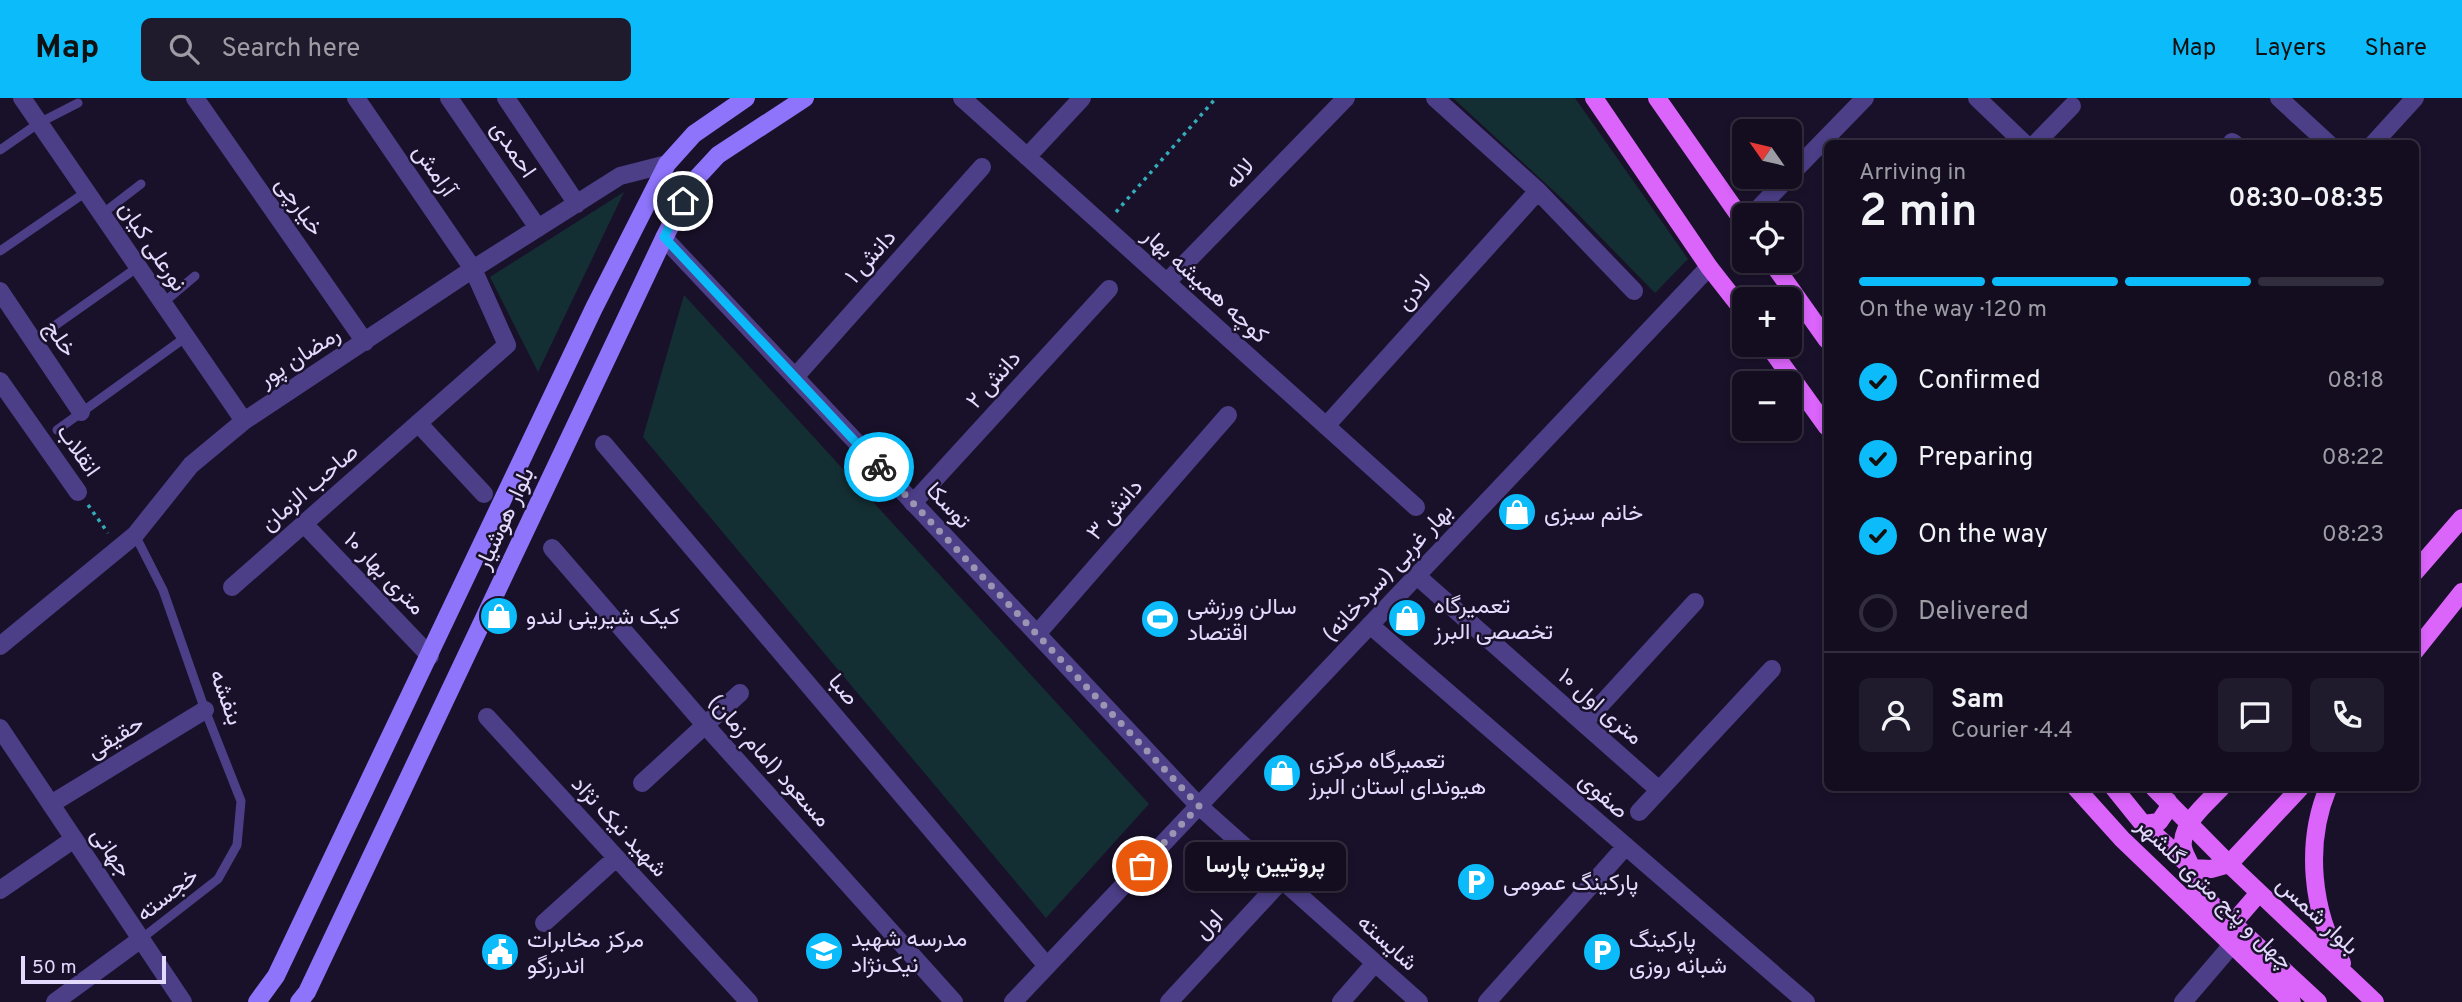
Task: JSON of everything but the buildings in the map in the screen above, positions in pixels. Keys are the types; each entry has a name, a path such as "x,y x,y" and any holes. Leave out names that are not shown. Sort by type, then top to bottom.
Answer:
{"main road":[{"name":"بلوار هوشیار","path":"257,1002 276,976 594,308 667,164 694,134 746,98"},
{"name":"بلوار هوشیار","path":"299,1002 307,992 664,237 693,182 718,155 805,98"},
{"path":"1594,98 1732,296"},
{"path":"1657,98 1732,205"},
{"path":"1780,273 1824,336"},
{"path":"1777,357 1824,423"},
{"path":"2419,567 2462,518"},
{"path":"2419,646 2462,592"},
{"path":"421,674 433,691 450,688"},
{"path":"391,735 410,738 420,753"},
{"name":"چهل و پنج متری گلشهر","path":"2079,791 2122,839 2292,1002"},
{"path":"2116,791 2143,824 2192,868 2211,869 2229,864 2297,791"},
{"name":"چهل و پنج متری گلشهر","path":"2157,791 2229,864"},
{"path":"2218,791 2189,823 2182,841 2192,868 2193,881 2199,892 2318,1002"},
{"path":"2327,791 2321,804 2312,860 2322,918 2333,948 2353,981"},
{"path":"2143,824 2159,822 2168,809 2168,801"},
{"name":"بلوار شمس","path":"2229,864 2375,1002"},
{"path":"2233,923 2259,893"}],"street":[{"name":"نورعلی کیان","path":"22,98 244,421"},
{"name":"خیارچی","path":"195,98 365,342"},
{"name":"آرامش","path":"356,98 473,269"},
{"name":"احمدی","path":"449,98 538,228"},
{"path":"506,98 577,204"},
{"name":"کوچه همیشه بهار","path":"962,98 1416,508"},
{"path":"1027,157 1082,98"},
{"name":"لاله","path":"1167,282 1346,98"},
{"path":"1435,98 1538,191 1634,291"},
{"path":"1825,140 1865,98"},
{"path":"1978,98 2021,140"},
{"path":"2279,98 2325,140"},
{"path":"2377,140 2415,98"},
{"path":"2039,140 2073,106"},
{"path":"1802,164 1824,141"},
{"name":"رمضان پور","path":"0,646 135,535 191,465 244,421 473,269 620,176 667,164"},
{"name":"دانش ۱","path":"795,377 982,167"},
{"path":"1764,203 1777,189"},
{"name":"لادن","path":"1325,426 1538,191"},
{"name":"توسکا","path":"664,237 1199,806"},
{"name":"بهار غربی (سردخانه)","path":"1013,1002 1709,267"},
{"name":"صاحب الزمان","path":"232,587 507,345 473,269"},
{"name":"دانش ۲","path":"914,503 1109,289"},
{"name":"خلج","path":"0,291 81,412"},
{"name":"انقلاب","path":"0,381 78,492"},
{"name":"دانش ۳","path":"1037,634 1228,415"},
{"path":"418,423 484,494"},
{"name":"صبا","path":"604,443 1047,966"},
{"name":"۱۰ متری بهار","path":"305,525 430,656"},
{"name":"مسعود (امام زمان)","path":"552,548 706,726 954,1002"},
{"name":"۱۰ متری اول","path":"1417,576 1659,790"},
{"path":"1584,723 1695,602"},
{"name":"صفوی","path":"1370,625 1806,1002"},
{"path":"1639,812 1772,669"},
{"path":"642,783 740,693"},
{"name":"حقیقی","path":"51,804 205,710"},
{"name":"شهید نیک نژاد","path":"486,717 749,1002"},
{"name":"جهانی","path":"0,728 183,1002"},
{"name":"شایسته","path":"1199,806 1419,1002"},
{"path":"0,890 74,839"},
{"path":"1487,1002 1626,846"},
{"path":"544,923 616,858"},
{"name":"اول","path":"1169,1002 1282,880"},
{"path":"55,1002 141,939"},
{"path":"2183,1002 2231,946"},
{"path":"1341,1002 1375,963"}],"lane":[{"path":"0,150 39,123 78,103"},
{"path":"102,214 141,184"},
{"path":"0,251 86,192"},
{"path":"33,341 138,267"},
{"path":"163,303 195,276"},
{"path":"57,430 186,337"},
{"name":"بنفشه","path":"135,535 163,590 241,802 237,845 218,879"},
{"name":"خجسته","path":"141,939 218,879"}],"path":[{"path":"1104,226 1216,98"},
{"name":"انقلاب","path":"78,492 119,547"}],"green space":[{"path":"1453,98 1575,98 1688,259 1655,293 1571,207"},
{"path":"624,192 538,372 490,277"},
{"path":"684,295 1149,804 1046,918 643,437"}],"way so far":[{"path":"879,467 1199,806 1142,866"}],"place":[{"name":"خانم سبزی","path":"1517,512"},
{"name":"کیک شیرینی لندو","path":"499,616"},
{"name":"تعمیرگاه تخصصی البرز","path":"1407,618"},
{"name":"سالن ورزشی اقتصاد","path":"1160,619"},
{"name":"تعمیرگاه مرکزی هیوندای استان البرز","path":"1282,773"},
{"name":"پروتیین پارسا","path":"1142,866"},
{"name":"پارکینگ عمومی","path":"1476,882"},
{"name":"مدرسه شهید نیک‌نژاد","path":"824,951"},
{"name":"مرکز مخابرات اندرزگو","path":"500,952"},
{"name":"پارکینگ شبانه روزی","path":"1602,952"}],"route":[{"path":"683,201 664,237 879,467"}]}
